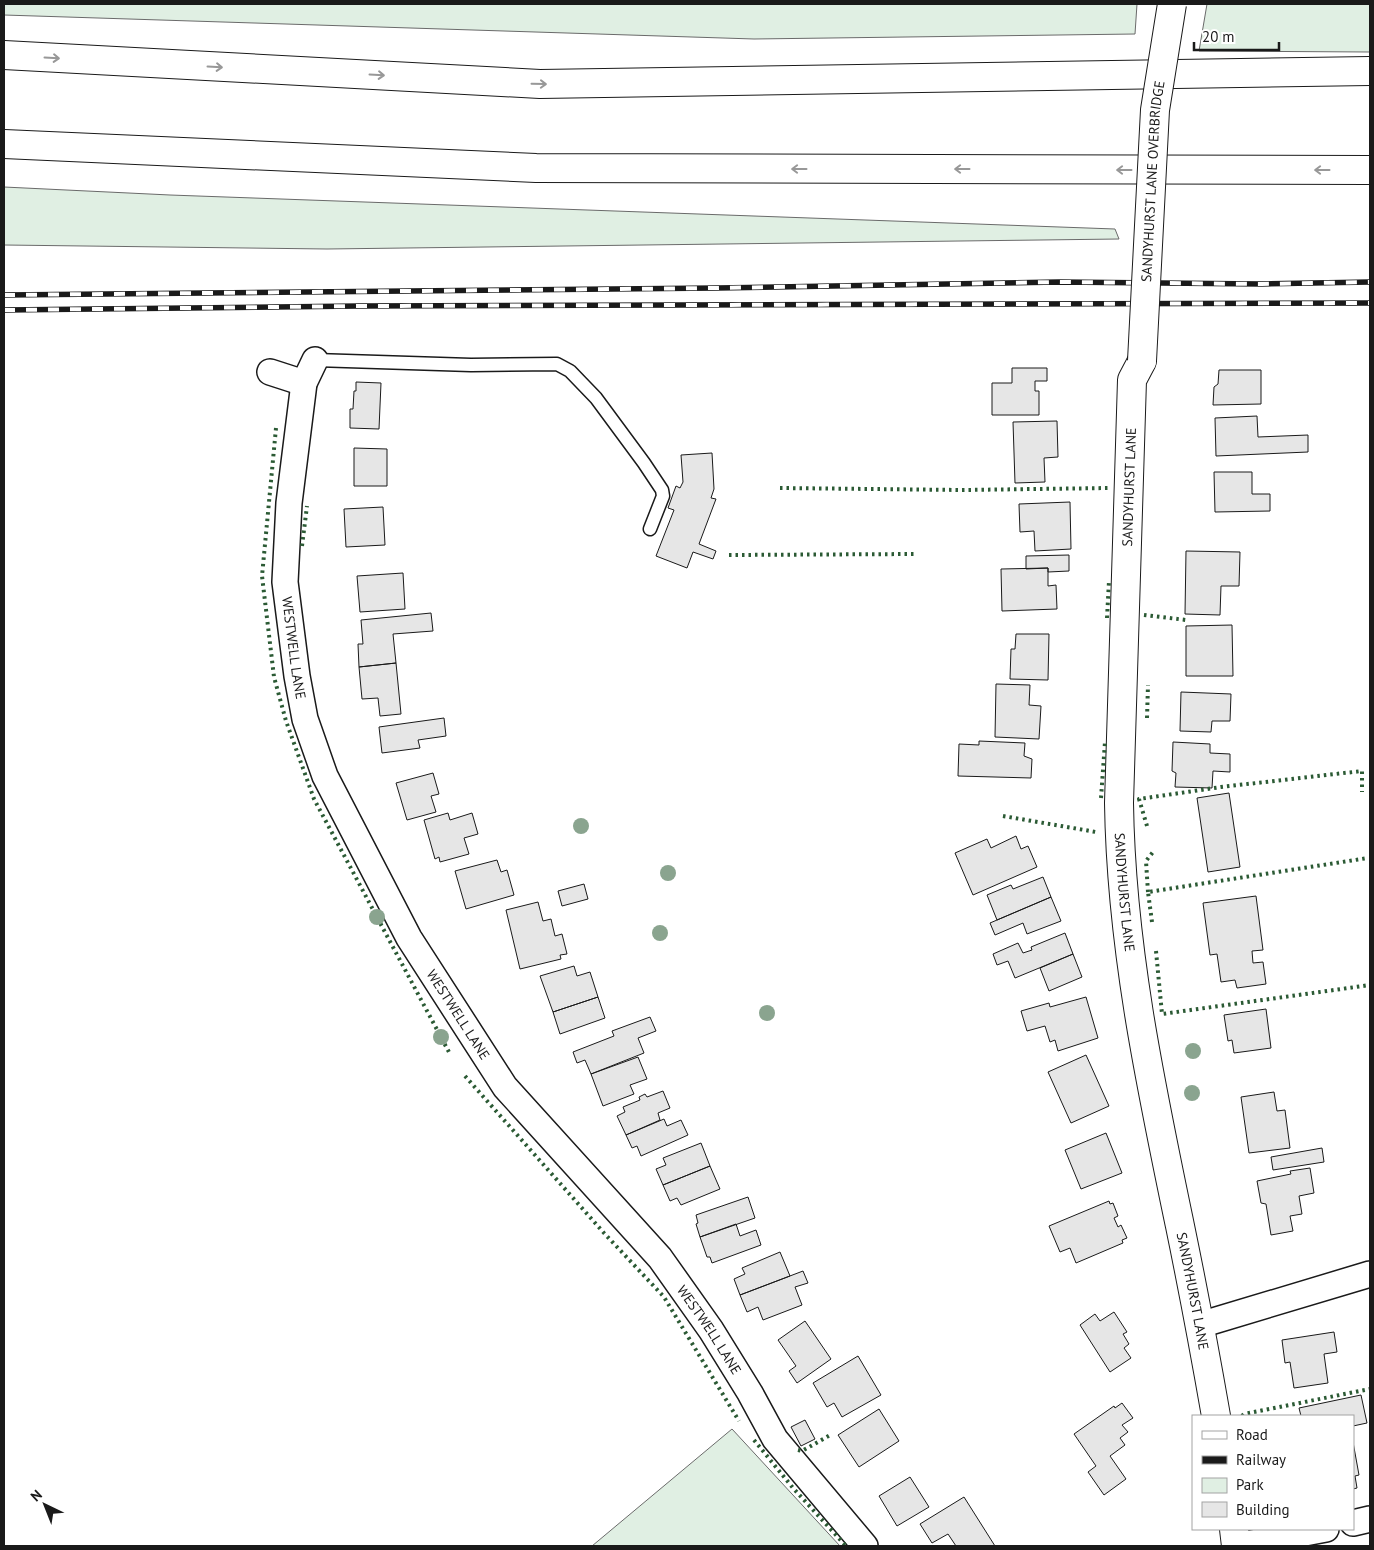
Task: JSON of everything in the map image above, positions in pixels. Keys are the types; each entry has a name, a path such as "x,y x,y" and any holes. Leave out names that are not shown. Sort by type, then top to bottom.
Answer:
{"main road":[{"name":"SANDYHURST LANE OVERBRIDGE","path":"1142,361 1155,110 1172,4"},
{"path":"4,55 540,84 1370,71"},
{"path":"4,144 536,168 1370,170"},
{"name":"SANDYHURST LANE","path":"1142,361 1132,380 1119,846 1141,1033 1200,1325 1216,1415"},
{"path":"1234,1530 1236,1546"}],"street":[{"name":"WESTWELL LANE","path":"315,360 304,383 289,503 285,582 297,676 305,719 325,776 409,938 505,1087 660,1258 711,1330 750,1393 775,1439 865,1546"},
{"path":"270,372 304,383"},
{"path":"1200,1325 1370,1274"},
{"path":"1354,1524 1370,1518"},
{"path":"1236,1546 1321,1530"}],"lane":[{"path":"315,360 471,365 557,364 570,371 596,398 662,490 663,496 650,529"}],"green space":[{"path":"4,4 1137,4 1135,34 754,39 4,15"},
{"path":"1207,4 1370,4 1370,52 1199,51"},
{"path":"4,187 170,195 1115,229 1119,239 327,249 4,245"},
{"path":"732,1429 840,1546 592,1546"}],"building":[{"path":"1012,368 1047,368 1047,381 1035,381 1035,391 1039,391 1039,415 992,415 992,383 1012,383"},
{"path":"1219,370 1261,370 1261,404 1213,405 1214,387 1218,384"},
{"path":"356,382 381,383 379,429 350,428 350,409 353,409"},
{"path":"1257,416 1258,437 1308,435 1308,452 1216,456 1215,418"},
{"path":"1057,421 1058,457 1044,458 1045,482 1015,483 1013,422"},
{"path":"354,448 387,449 387,486 354,486"},
{"path":"712,453 714,489 711,498 716,499 699,544 716,551 713,559 693,552 687,568 656,556 674,510 668,508 676,486 680,488 683,482 681,455"},
{"path":"1214,472 1252,472 1252,494 1270,494 1270,511 1215,512"},
{"path":"1070,502 1071,549 1035,551 1034,531 1020,532 1019,504"},
{"path":"383,507 385,545 346,547 344,509"},
{"path":"1186,551 1240,552 1239,586 1221,586 1220,615 1185,614"},
{"path":"1069,555 1069,571 1048,572 1048,568 1026,569 1026,556"},
{"path":"1048,568 1048,586 1056,585 1057,609 1002,611 1001,569"},
{"path":"403,573 405,609 360,612 357,576"},
{"path":"431,613 433,631 393,634 396,663 359,667 358,644 363,644 361,620"},
{"path":"1232,625 1233,676 1186,676 1186,626"},
{"path":"1016,634 1049,634 1048,680 1010,679 1011,649 1015,649"},
{"path":"396,663 401,714 380,716 378,698 362,699 359,667"},
{"path":"996,684 1030,685 1029,705 1041,706 1039,739 995,737"},
{"path":"1181,692 1231,694 1230,721 1212,721 1211,732 1180,731"},
{"path":"444,718 446,736 418,740 420,748 382,753 379,727"},
{"path":"979,741 1025,743 1024,756 1032,759 1031,778 958,776 959,744 979,745"},
{"path":"1173,742 1210,744 1210,753 1230,754 1230,772 1213,771 1212,788 1175,787 1176,773 1172,771"},
{"path":"433,773 439,794 431,796 436,812 407,820 396,783"},
{"path":"1229,793 1240,867 1208,872 1197,798"},
{"path":"448,813 450,820 472,813 478,834 464,838 469,854 440,862 439,857 435,859 424,820"},
{"path":"1016,836 1021,849 1028,846 1037,867 973,895 955,853 987,839 991,848"},
{"path":"497,860 501,872 507,870 514,895 466,909 455,871"},
{"path":"1043,877 1051,897 997,920 987,895 1011,885 1013,889"},
{"path":"584,884 588,899 562,906 558,891"},
{"path":"1256,896 1263,950 1252,951 1253,963 1263,962 1266,984 1237,988 1235,980 1221,982 1217,954 1210,955 1203,903"},
{"path":"1051,897 1061,921 1027,934 1023,923 995,935 990,923"},
{"path":"538,902 543,921 551,919 555,936 562,934 567,954 560,955 561,959 520,969 506,910"},
{"path":"1065,933 1073,954 1015,978 1008,961 997,965 993,954 1018,943 1023,953 1032,950 1031,947"},
{"path":"1073,954 1082,977 1049,991 1040,968"},
{"path":"574,966 577,976 590,972 598,997 553,1012 540,976"},
{"path":"598,997 605,1018 560,1034 553,1012"},
{"path":"1086,997 1098,1038 1058,1051 1055,1040 1050,1042 1045,1026 1027,1031 1021,1011 1049,1003 1050,1007"},
{"path":"1266,1009 1271,1048 1234,1053 1232,1040 1228,1041 1224,1015"},
{"path":"650,1017 656,1031 638,1038 644,1053 591,1074 585,1060 577,1063 573,1052 614,1036 612,1031"},
{"path":"1086,1055 1109,1106 1071,1123 1048,1072"},
{"path":"638,1057 647,1079 630,1085 634,1094 603,1106 591,1074"},
{"path":"663,1091 670,1108 658,1113 660,1120 626,1135 617,1116 625,1112 623,1107 640,1100 639,1097 645,1094 647,1097"},
{"path":"1274,1092 1277,1111 1285,1110 1290,1148 1249,1153 1241,1097"},
{"path":"664,1119 667,1126 681,1120 688,1135 641,1156 637,1146 632,1148 626,1135"},
{"path":"1106,1133 1122,1173 1081,1189 1065,1150"},
{"path":"701,1143 710,1166 663,1185 656,1169 666,1165 663,1158"},
{"path":"1322,1148 1324,1162 1273,1170 1271,1157"},
{"path":"710,1166 720,1189 681,1205 677,1198 670,1201 663,1185"},
{"path":"1310,1168 1314,1193 1299,1196 1302,1214 1290,1216 1293,1231 1271,1235 1266,1204 1261,1203 1257,1181 1291,1174 1290,1171"},
{"path":"748,1197 755,1218 700,1237 696,1224 698,1223 696,1215"},
{"path":"1109,1201 1110,1204 1113,1203 1118,1216 1114,1218 1118,1227 1121,1225 1127,1238 1122,1240 1123,1243 1076,1263 1070,1248 1060,1252 1049,1226"},
{"path":"736,1224 740,1236 756,1230 761,1245 712,1263 710,1257 707,1257 700,1237"},
{"path":"780,1252 790,1276 740,1295 734,1279 745,1274 742,1268"},
{"path":"803,1271 808,1283 795,1287 802,1305 763,1320 758,1307 747,1312 740,1295"},
{"path":"1114,1312 1127,1332 1123,1334 1129,1344 1124,1348 1131,1358 1110,1372 1080,1325 1095,1314 1100,1321"},
{"path":"805,1321 831,1359 797,1383 789,1371 796,1366 778,1340"},
{"path":"1334,1332 1337,1352 1324,1354 1328,1383 1294,1388 1290,1362 1285,1363 1282,1340"},
{"path":"858,1356 881,1395 842,1417 834,1403 827,1407 813,1383"},
{"path":"1361,1395 1367,1423 1354,1426 1354,1415 1301,1415 1299,1408"},
{"path":"1122,1403 1133,1418 1122,1425 1128,1432 1120,1438 1125,1445 1110,1456 1126,1479 1104,1495 1088,1472 1096,1466 1074,1434 1114,1406 1115,1408"},
{"path":"879,1409 899,1441 859,1467 838,1435"},
{"path":"805,1420 815,1439 801,1446 791,1427"},
{"path":"1354,1448 1359,1475 1355,1476 1357,1488 1354,1489"},
{"path":"910,1477 929,1507 897,1526 879,1496"},
{"path":"964,1497 995,1546 956,1546 948,1534 932,1543 920,1524"}],"railway":[{"path":"4,295 717,288 1059,282 1262,284 1370,282"},
{"path":"4,310 359,306 1370,303"}],"hedge":[{"path":"276,428 262,576 274,677 286,721 314,799 450,1054"},
{"path":"780,488 962,490 1110,488"},
{"path":"302,546 307,506"},
{"path":"729,555 916,554"},
{"path":"1107,618 1109,581"},
{"path":"1144,615 1186,620"},
{"path":"1147,718 1148,685"},
{"path":"1101,798 1105,742"},
{"path":"1147,826 1139,799 1221,787 1362,771 1362,792"},
{"path":"1003,816 1096,832"},
{"path":"1148,892 1146,861 1153,852"},
{"path":"1152,922 1148,892 1368,858"},
{"path":"1156,951 1162,1014 1370,985"},
{"path":"465,1076 604,1233 664,1297 739,1421"},
{"path":"1243,1415 1370,1389"},
{"path":"798,1450 802,1451 832,1434"},
{"path":"754,1440 793,1488 846,1546"}]}
